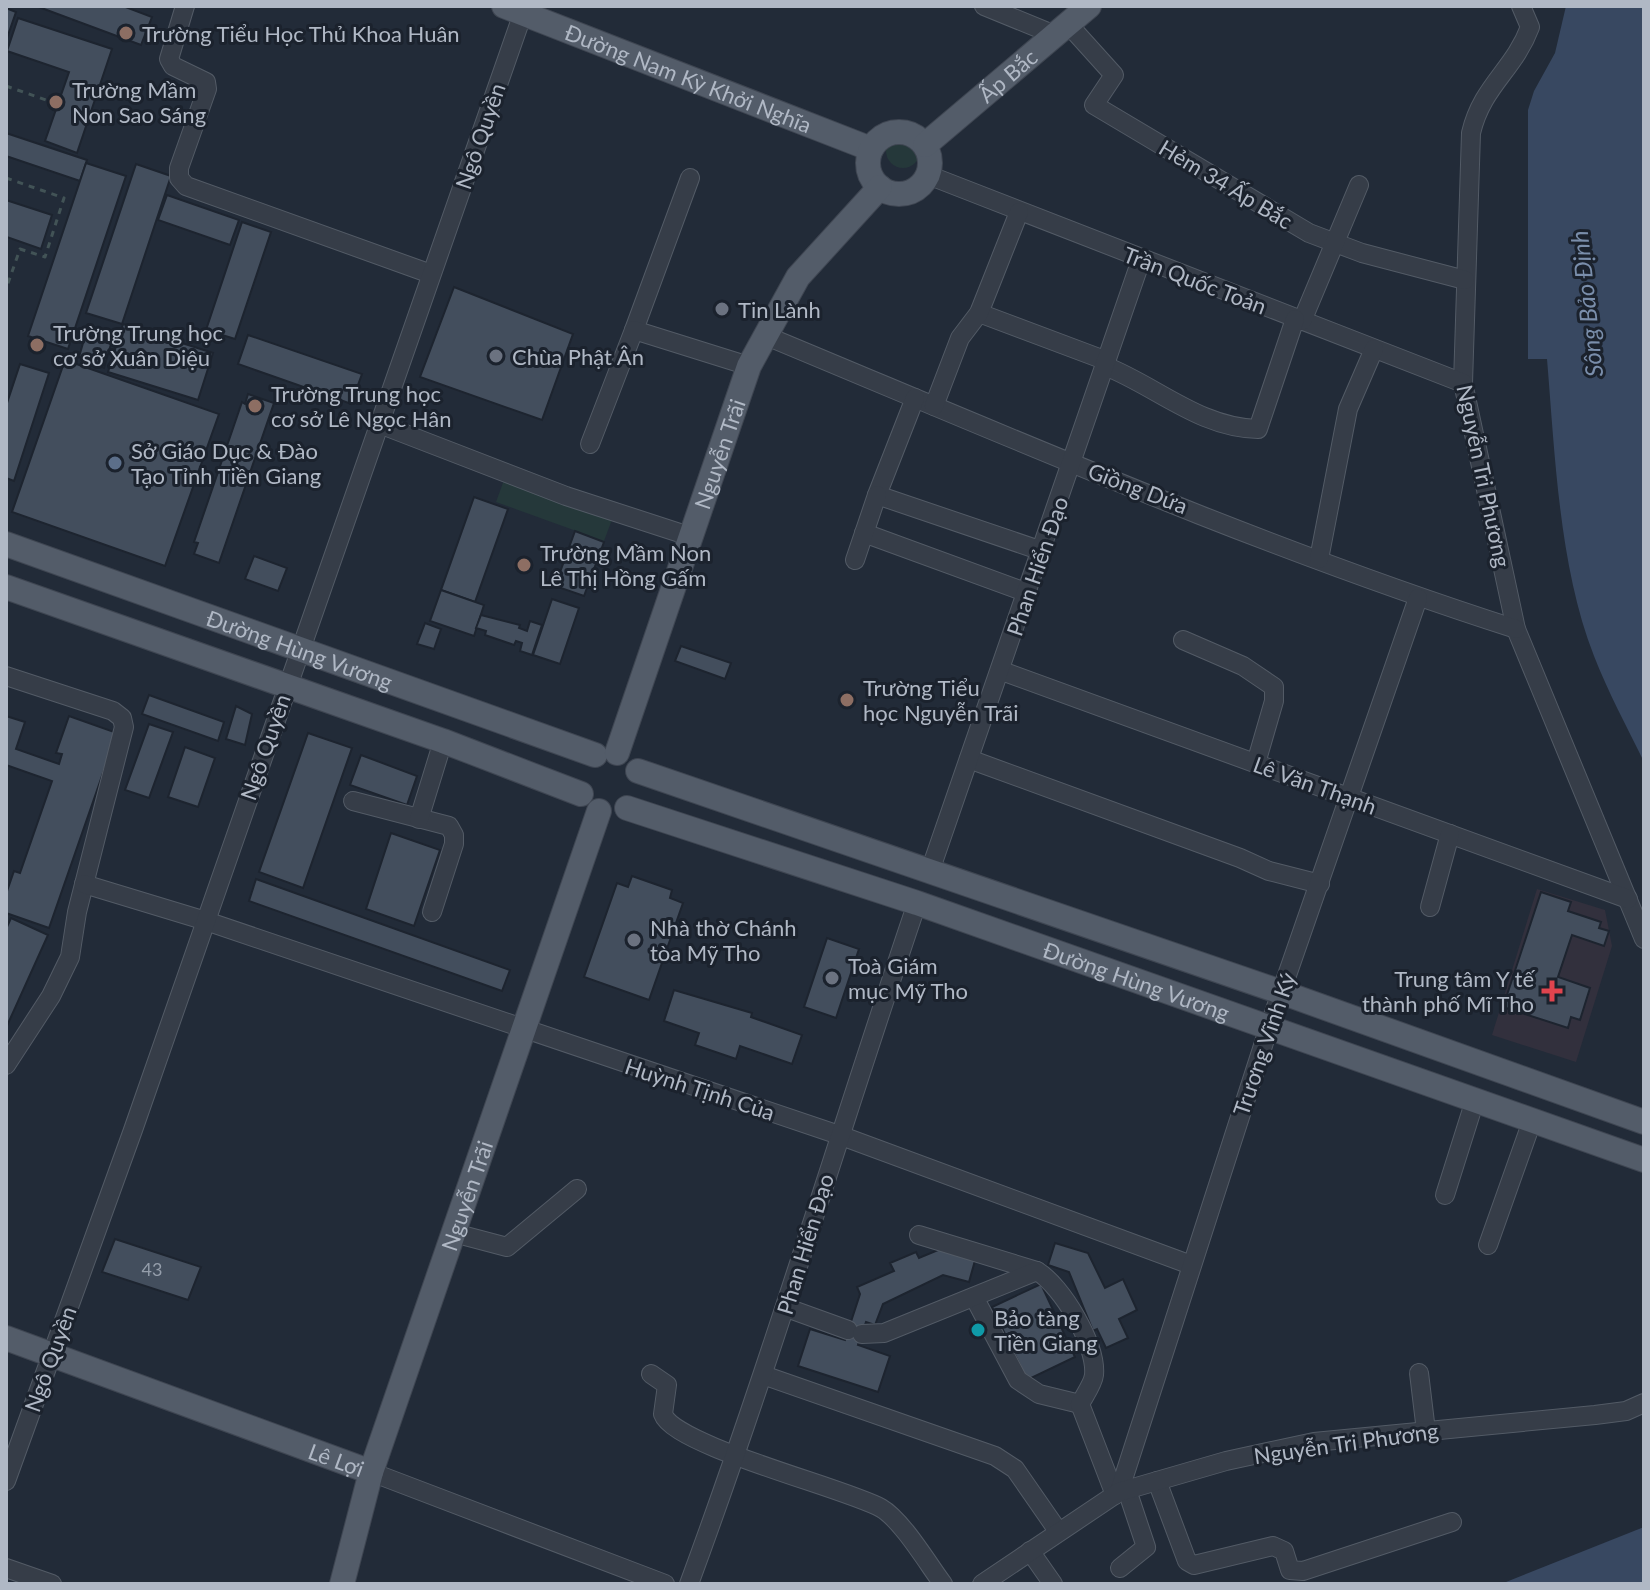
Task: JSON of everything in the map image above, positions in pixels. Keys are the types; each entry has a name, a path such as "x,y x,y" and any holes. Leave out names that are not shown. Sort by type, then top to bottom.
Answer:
{"main road":[{"name":"Ấp Bắc","path":"925,145 1089,6"},
{"name":"Đường Nam Kỳ Khởi Nghĩa","path":"514,10 871,149"},
{"path":"893,133 911,134 925,145 930,165 923,183 907,193 888,192 880,187 868,165 871,149 893,133"},
{"name":"Nguyễn Trãi","path":"581,794 581,772 586,761 606,754 689,536 749,366 764,335 798,277 880,187"},
{"name":"Đường Hùng Vương","path":"6,544 606,754"},
{"name":"Đường Hùng Vương","path":"6,587 443,741 581,794"},
{"path":"581,794 599,811 618,812 627,808 639,791 638,771 633,762 606,754"},
{"name":"Đường Hùng Vương","path":"638,771 1281,992 1644,1122"},
{"name":"Đường Hùng Vương","path":"627,808 917,903 1644,1160"},
{"name":"Nguyễn Trãi","path":"342,1584 371,1472 599,811"},
{"name":"Lê Lợi","path":"6,1338 371,1472"}],"street":[{"path":"185,6 169,59 173,66 206,82 207,89 179,168 179,178 186,186 431,274"},
{"path":"984,6 1061,30"},
{"name":"Nguyễn Tri Phương","path":"1521,6 1530,27 1523,46 1486,92 1471,133 1463,383 1516,629 1644,939"},
{"name":"Ngô Quyền","path":"6,1481 206,921 286,685 382,425 514,10"},
{"name":"Hẻm 34 Ấp Bắc","path":"1061,30 1114,75 1094,105 1264,209 1333,243 1465,280"},
{"name":"Trần Quốc Toản","path":"928,175 1463,383"},
{"path":"590,444 690,178"},
{"path":"979,313 1106,364 1138,379 1186,410 1258,429 1298,320 1359,185"},
{"path":"934,406 960,338 979,313 1019,212"},
{"name":"Phan Hiển Đạo","path":"930,871 1002,671 1141,260"},
{"path":"634,330 749,366"},
{"name":"Giồng Dứa","path":"764,335 1073,463 1418,598 1516,629"},
{"path":"1319,559 1348,409 1374,349"},
{"path":"855,560 915,398"},
{"path":"382,425 566,496 689,536"},
{"path":"877,495 1042,551"},
{"path":"864,533 1028,593"},
{"name":"Trương Vĩnh Ký","path":"1120,1493 1269,1027 1418,598"},
{"path":"1183,640 1243,666 1274,687 1274,701 1256,763"},
{"name":"Lê Văn Thạnh","path":"1002,671 1628,899"},
{"path":"6,676 113,711 122,718 121,743 84,884 75,941 63,974 6,1065"},
{"path":"419,819 443,741"},
{"path":"969,759 1269,871 1320,884"},
{"path":"353,801 449,826 454,835 432,912"},
{"path":"1430,907 1450,834"},
{"name":"Huỳnh Tịnh Của","path":"84,884 206,921 839,1135 1191,1265"},
{"name":"Phan Hiển Đạo","path":"689,1584 737,1456 787,1308 839,1135 917,903"},
{"path":"1445,1195 1475,1100"},
{"path":"1488,1245 1532,1121"},
{"path":"454,1233 507,1247 577,1189"},
{"path":"919,1235 1037,1271 1049,1278 1065,1299 1090,1352 1094,1377 1080,1404"},
{"path":"787,1308 855,1332 884,1333 1037,1271"},
{"path":"974,1297 1018,1380 1039,1394 1080,1404"},
{"path":"1419,1373 1426,1431"},
{"path":"651,1374 667,1385 662,1408 665,1421 737,1456 883,1509 943,1584"},
{"path":"763,1375 995,1456 1015,1469 1058,1531"},
{"name":"Nguyễn Tri Phương","path":"982,1584 1058,1531 1120,1493 1157,1481 1271,1450 1626,1411 1644,1403"},
{"path":"1080,1404 1146,1547 1120,1568"},
{"name":"Lê Lợi","path":"371,1472 665,1584"},
{"path":"1157,1481 1187,1561 1194,1565 1273,1546 1284,1551 1290,1570 1303,1571 1452,1522"},
{"path":"1030,1551 1053,1584"},
{"path":"6,1568 52,1584"}],"path":[{"path":"6,86 46,100"},
{"path":"6,178 64,198 45,257 20,249 6,289"}],"shaded area":[{"path":"903,134 915,139 920,151 915,163 903,168 891,163 886,151 891,139"},
{"path":"508,469 616,509 604,541 496,502"},
{"name":"Trung tâm Y tế thành phố Mĩ Tho","path":"1537,889 1605,910 1612,946 1576,1062 1492,1035"}],"water":[{"name":"Sông Bảo Định","path":"1566,6 1644,6 1644,762 1605,683 1582,622 1560,510 1547,359 1528,359 1528,110 1534,91 1555,53"},
{"path":"1644,1527 1644,1584 1501,1584"}],"building":[{"path":"36,6 123,6 152,17 141,45"},
{"path":"6,8 16,12 6,41"},
{"path":"18,18 112,49 77,153 45,141 69,72 7,51"},
{"path":"6,133 87,160 80,181 6,156"},
{"path":"86,163 126,176 68,349 28,336"},
{"path":"136,164 171,176 122,324 86,313"},
{"path":"167,195 239,220 230,245 158,220"},
{"path":"6,200 52,215 41,249 7,237 6,241"},
{"path":"242,222 271,232 235,339 206,330"},
{"name":"Chùa Phật Ân","path":"454,287 573,334 542,420 420,377"},
{"path":"123,324 213,353 198,400 108,372"},
{"path":"248,335 362,374 351,404 325,394 324,398 303,390 304,387 238,364"},
{"path":"85,336 111,344 104,368 79,357"},
{"name":"Sở Giáo Dục & Đào Tạo Tỉnh Tiền Giang","path":"65,360 219,414 165,566 12,512"},
{"path":"20,364 49,373 14,481 6,478 6,406"},
{"path":"248,394 274,403 219,563 194,554 198,543 194,542 242,402 245,404"},
{"path":"474,497 508,509 475,602 441,590"},
{"path":"575,531 604,542 584,596 555,586"},
{"path":"254,556 287,568 278,591 245,579"},
{"path":"441,590 484,605 474,636 430,621"},
{"path":"552,599 579,608 560,664 533,655"},
{"path":"481,615 520,625 519,628 527,631 530,621 542,625 532,655 520,651 522,643 516,641 514,645 485,635 486,631 476,628"},
{"path":"425,623 441,629 434,649 417,644"},
{"path":"681,646 731,663 725,679 675,661"},
{"path":"149,695 224,722 218,741 142,714"},
{"path":"236,706 252,714 245,745 226,739"},
{"path":"6,716 25,722 16,749 59,764 62,754 56,753 69,716 117,733 49,928 6,913 6,894 14,871 20,873 52,781 6,765"},
{"path":"149,724 173,732 149,798 125,790"},
{"path":"308,733 352,748 303,888 259,872"},
{"path":"185,747 215,758 198,807 168,797"},
{"path":"361,755 417,776 407,805 350,785"},
{"path":"391,833 440,850 414,926 366,909"},
{"name":"Nhà thờ Chánh tòa Mỹ Tho","path":"632,876 672,890 670,898 683,903 649,1000 584,977 617,883 628,887"},
{"path":"256,879 510,970 502,991 249,901"},
{"path":"1541,892 1571,902 1568,911 1601,922 1599,928 1609,931 1604,946 1572,935 1558,977 1590,988 1580,1020 1571,1017 1568,1028 1503,1007"},
{"path":"11,918 48,935 6,1028 6,929"},
{"name":"Toà Giám mục Mỹ Tho","path":"827,938 859,949 836,1018 804,1007"},
{"path":"674,990 752,1013 751,1017 802,1035 792,1064 740,1046 736,1059 695,1045 699,1033 664,1021"},
{"path":"115,1239 201,1267 188,1300 102,1272"},
{"path":"1055,1243 1088,1253 1105,1288 1123,1279 1137,1310 1119,1319 1128,1338 1106,1348 1097,1329 1093,1331 1069,1272 1048,1265"},
{"path":"950,1245 976,1257 969,1282 943,1275 883,1304 875,1325 866,1322 858,1345 890,1356 878,1392 798,1366 810,1329 845,1340 860,1294 857,1287 894,1271 890,1263 916,1252 919,1258"},
{"path":"1041,1284 1075,1357 1027,1380 992,1307"}],"place":[{"name":"Trường Tiểu Học Thủ Khoa Huân","path":"126,33"},
{"name":"Trường Mầm Non Sao Sáng","path":"56,102"},
{"name":"Tin Lành","path":"722,309"},
{"name":"Trường Trung học cơ sở Xuân Diệu","path":"37,345"},
{"name":"Chùa Phật Ân","path":"496,356"},
{"name":"Trường Trung học cơ sở Lê Ngọc Hân","path":"255,406"},
{"name":"Sở Giáo Dục & Đào Tạo Tỉnh Tiền Giang","path":"115,463"},
{"name":"Trường Mầm Non Lê Thị Hồng Gấm","path":"524,565"},
{"name":"Trường Tiểu học Nguyễn Trãi","path":"847,700"},
{"name":"Nhà thờ Chánh tòa Mỹ Tho","path":"634,940"},
{"name":"Toà Giám mục Mỹ Tho","path":"832,978"},
{"name":"Trung tâm Y tế thành phố Mĩ Tho","path":"1552,991"},
{"name":"Bảo tàng Tiền Giang","path":"978,1330"}]}
